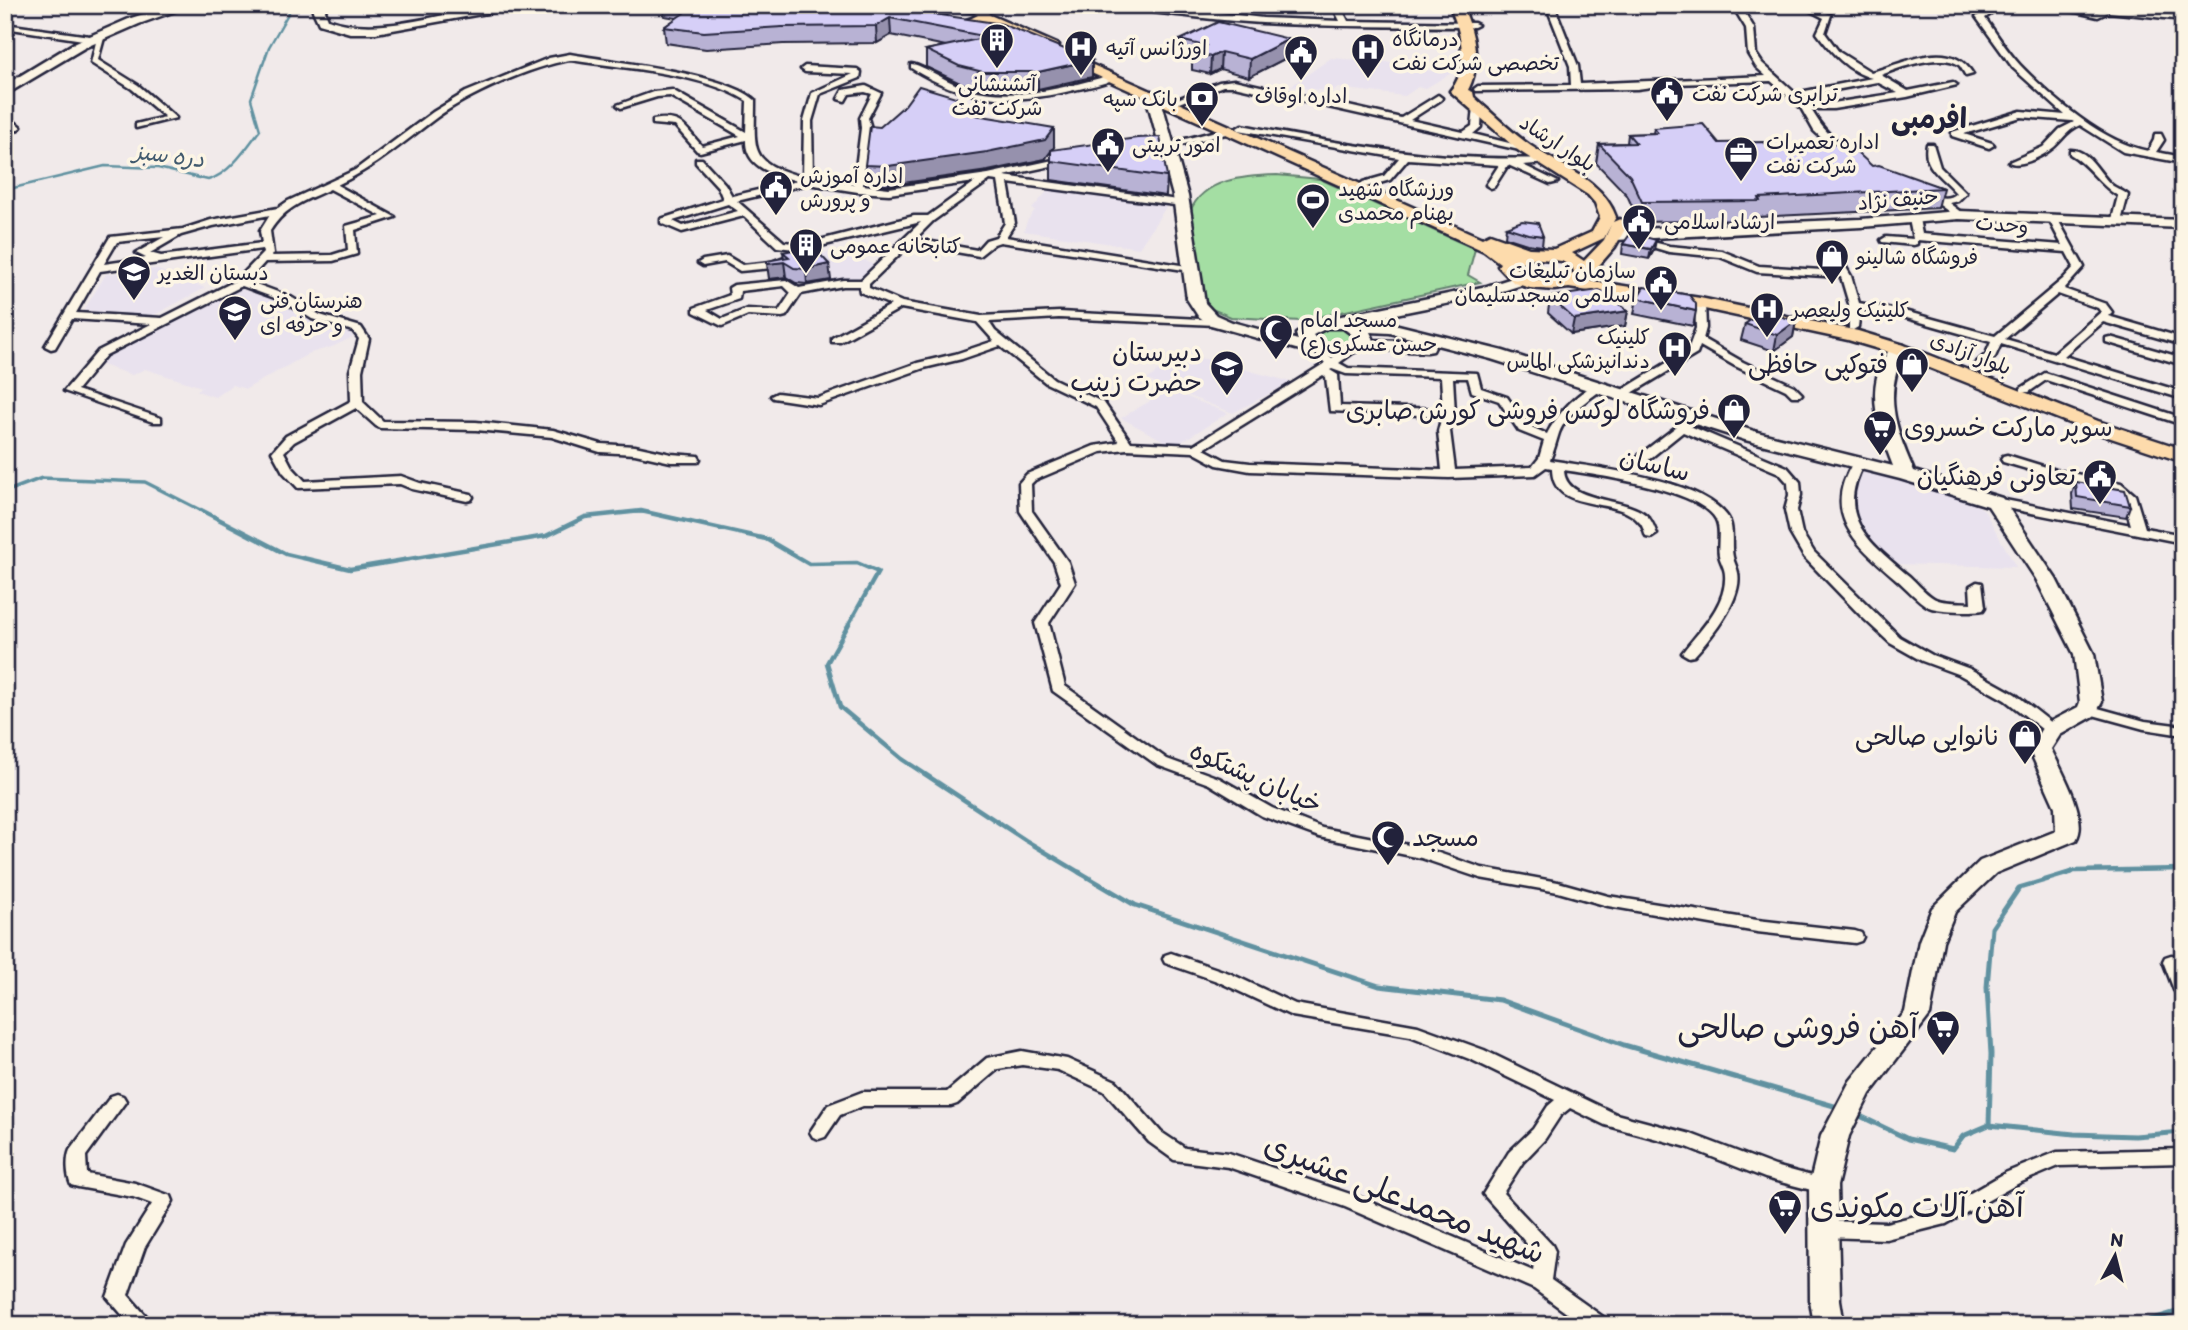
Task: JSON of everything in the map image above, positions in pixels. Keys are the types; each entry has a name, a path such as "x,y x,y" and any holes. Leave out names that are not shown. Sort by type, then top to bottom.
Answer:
{"main road":[{"path":"5,91 97,38 135,21 186,5"},
{"path":"327,8 318,11 323,21 352,30 376,31 509,5"},
{"path":"886,5 964,5 1003,29 1111,78 1366,184 1496,242 1528,253 1557,254 1576,261 1577,277"},
{"path":"1455,5 1470,25"},
{"path":"1464,5 1480,66 1470,92"},
{"path":"927,19 927,13 943,7"},
{"path":"960,25 978,21 999,7"},
{"path":"872,8 940,24 1003,29 1179,100 1490,248 1508,261"},
{"name":"بلوار ارشاد","path":"1470,92 1503,118 1536,153 1594,192 1603,202 1608,217 1598,235 1557,254"},
{"path":"1153,96 1170,146 1182,203 1195,299 1199,308 1216,322 1331,351 1398,322 1416,305"},
{"path":"5,118 14,127 5,135"},
{"name":"بلوار ارشاد","path":"1536,153 1602,189 1613,199 1621,220 1616,235"},
{"name":"حنیف نژاد","path":"1616,235 1959,215 2183,225"},
{"path":"2116,223 2183,233"},
{"path":"1508,261 1508,271 1522,280 1547,285 1577,277 1616,235"},
{"path":"1508,261 1528,253"},
{"name":"بلوار آزادی","path":"1577,277 1852,335 1898,349 2091,425 2183,456"},
{"name":"بلوار آزادی","path":"1577,277 1853,327 1894,338 2061,405 2183,444"},
{"path":"1216,322 1321,325 1490,290 1522,280"},
{"path":"1398,322 1467,348 1623,394 1688,422 1906,475 1995,502 2046,579 2084,654 2091,702 2087,709 2052,730 2040,749 2066,807 2068,835 1988,867 1944,908 1931,941 1917,1015 1859,1088 1835,1136 1823,1186 1825,1300 1829,1325"},
{"path":"1314,346 1308,343 1304,334 1321,325 1362,338 1467,348"},
{"path":"1898,349 1891,359 1881,402 1894,447 1906,475"}],"street":[{"path":"1135,5 1210,18 1276,24 1470,25"},
{"path":"1210,18 1226,5"},
{"path":"1336,5 1346,25"},
{"path":"1550,5 1574,66 1576,87"},
{"path":"1736,5 1752,31 1752,54 1773,78 1805,107 1817,129 1856,158"},
{"path":"1803,5 1828,18 1821,33 1836,54 1907,94"},
{"path":"2001,5 1980,17 2016,66 2078,120 2126,150 2183,160"},
{"path":"2049,5 2098,15 2108,9 2183,18"},
{"path":"5,26 97,38 102,41 94,61 135,87 172,118 139,126"},
{"path":"158,420 70,391 83,377 87,367 102,353 241,282 268,253 265,231 291,203 358,172 436,114 469,94 552,60 570,57 677,75 732,88 751,100 750,146 760,164 774,173 808,181 889,191 988,177 1076,159"},
{"path":"1792,96 1878,77 1901,64 1947,57 1966,66 1969,74"},
{"path":"914,66 937,82 989,96 1032,97 1059,93 1111,78"},
{"path":"805,69 857,72 857,76 816,93 813,99 807,121 808,181"},
{"path":"1401,122 1439,97 1470,92 1773,78"},
{"path":"1179,100 1222,83 1234,83 1536,153"},
{"path":"1805,107 1833,106 1953,86"},
{"path":"842,99 846,92 855,89 877,93 864,118 866,128 858,189"},
{"path":"1459,135 1467,134 1476,127 1470,92"},
{"path":"621,105 645,96 672,93 682,103 713,115 735,132 750,136"},
{"path":"1989,145 1955,134 2021,114 2078,120"},
{"path":"656,122 671,120 683,126 689,139 700,149 722,146 731,140 750,136"},
{"path":"2014,162 2044,150 2053,143 2059,131 2078,120"},
{"path":"1144,150 1236,129 1405,157 1508,163 1553,182"},
{"path":"2150,155 2159,141 2158,136"},
{"path":"1930,146 1932,165 1961,193 1955,199 1940,201"},
{"path":"2073,152 2084,158 2109,187 2123,195 2116,223"},
{"path":"1491,185 1508,163 1536,153"},
{"path":"1366,184 1387,178 1405,157"},
{"path":"699,161 722,186 729,200 781,245 804,247 914,219 930,219"},
{"path":"797,292 786,283 734,288 735,297 698,310 722,323 747,312 782,314 797,292 843,283 864,283 930,219 988,177 1182,203"},
{"path":"1000,239 1010,223 1003,180"},
{"path":"746,212 682,229 664,221 729,200 808,181"},
{"path":"262,259 333,258 352,252 350,228 390,217 330,184"},
{"path":"1912,192 1940,201 1959,215"},
{"path":"164,261 141,253 184,232 211,223 282,210"},
{"name":"وحدت","path":"1914,219 1917,237 2069,249"},
{"name":"وحدت","path":"2054,220 2069,249"},
{"path":"51,346 114,239 184,232"},
{"path":"1616,235 1669,249 1722,254 1757,269 1844,274"},
{"path":"907,242 979,253 990,242 1000,239 1193,270"},
{"path":"1886,240 1913,242"},
{"path":"98,268 267,245"},
{"path":"703,263 727,259 740,268 761,267 799,256 804,247"},
{"path":"1829,247 1853,291 1857,306 1853,327"},
{"path":"1975,369 1991,355 1997,340 2079,267 2069,249"},
{"path":"241,282 287,299 316,317 357,329 364,340 356,371 357,404 380,424 476,426 553,434 600,448 694,459"},
{"path":"864,283 864,290 900,305 982,319 1059,315 1216,322"},
{"path":"2056,290 2102,306 2107,312 2057,356"},
{"path":"1623,394 1693,352 1699,341 1701,328 1700,303"},
{"path":"836,340 900,305"},
{"path":"1857,306 1904,314 2057,356 2183,396"},
{"path":"69,316 166,321"},
{"path":"2099,317 2183,342"},
{"path":"982,319 990,333 1050,381 1100,405 1127,445"},
{"path":"1362,338 1327,368 1196,449 1204,457 1226,464 1449,474 1535,471 1552,464"},
{"path":"2110,340 2183,362"},
{"path":"1699,341 1739,365 1790,388 1796,394"},
{"path":"777,396 819,402 921,365 958,357 1002,342"},
{"path":"1314,346 1332,375 1334,409 1449,413"},
{"path":"1327,368 1473,375 1476,390 1503,398 1523,428 1552,440"},
{"path":"1447,375 1449,413 1444,431 1449,474"},
{"path":"2025,390 2045,376 2183,422"},
{"path":"1600,387 1573,405 1554,431 1552,464 1556,476 1560,486 1570,494 1626,509 1644,519 1651,534"},
{"path":"357,404 290,439 278,452 287,469 302,485 401,480 467,497"},
{"path":"1638,463 1688,422 1783,470 1794,482 1795,495 1791,510 1796,533 1809,555 1866,613 1895,640 1927,658 1965,672 2010,697 2052,730"},
{"name":"خیابان پشتکوه","path":"1196,449 1127,445 1098,449 1031,477 1025,483 1026,511 1061,562 1068,583 1042,623 1058,688 1162,762 1214,782 1267,812 1319,832 1424,853 1480,873 1558,887 1608,901 1757,926 1855,937"},
{"path":"2007,459 2117,486 2129,495 2139,530"},
{"name":"ساسان","path":"1552,464 1686,492 1714,508 1724,521 1726,559 1733,573 1728,592 1705,638 1689,653"},
{"path":"1858,464 1849,480 1846,499 1852,525 1864,544 1933,604 1978,607 1977,586"},
{"path":"1995,502 2183,539"},
{"path":"2087,709 2144,725 2183,731"},
{"path":"1171,959 1223,977 1292,1010 1412,1030 1478,1055 1566,1101 1611,1120 1691,1142 1772,1173 1823,1186"},
{"path":"2183,962 2171,961 2183,990"},
{"name":"شهید محمدعلی عشیری","path":"820,1132 834,1110 862,1099 951,1099 993,1063 1022,1058 1061,1064 1110,1086 1155,1137 1181,1156 1229,1160 1270,1172 1440,1238 1541,1283 1599,1325"},
{"path":"117,1101 77,1155 78,1180 135,1190 164,1201 135,1245 117,1297 144,1325"},
{"path":"1541,1283 1545,1251 1492,1194 1516,1157 1539,1134 1554,1111 1566,1101"},
{"path":"1824,1229 1886,1231 1946,1216 2012,1178 2057,1159 2183,1156"}],"shaded area":[{"path":"1331,58 1387,62 1420,70 1453,72 1426,88 1418,87 1405,96 1338,88 1331,92 1291,86"},
{"path":"1049,189 1168,204 1139,248 1024,231 1035,210 1032,209"},
{"path":"848,249 873,265 865,276 800,290 778,267 780,263"},
{"name":"دبستان الغدیر","path":"155,269 205,288 145,320 81,315 106,274"},
{"name":"هنرستان فنی و حرفه ای","path":"237,288 284,302 280,305 298,311 294,314 349,331 353,337 310,353 246,389 232,385 215,397 197,391 202,387 145,369 132,375 93,362 115,351 114,349"},
{"name":"دبیرستان حضرت زینب","path":"1179,354 1291,382 1233,413 1147,380"},
{"path":"1169,390 1228,413 1181,442 1166,442 1121,418"},
{"path":"1862,469 1965,497 1984,510 2016,567 1893,564 1877,554 1854,512 1851,491"}],"green space":[{"name":"ورزشگاه شهید بهنام محمدی","path":"1277,175 1320,179 1475,249 1468,275 1480,282 1300,321 1231,317 1207,307 1202,301 1190,212 1196,201 1215,186 1239,178"},
{"path":"1346,327 1361,340 1345,348 1314,343 1311,332 1315,328"}],"building":[{"path":"695,5 897,5 934,14 1002,24 1092,60 1038,72 983,72 959,66 926,50 988,37 890,18 876,26 782,27 704,32 664,27"},
{"path":"1218,22 1289,39 1250,59 1221,52 1211,57 1192,52 1205,46 1180,40"},
{"path":"919,86 956,97 965,110 976,115 1054,128 1045,140 987,152 888,166 865,165 870,126 880,127 905,105"},
{"name":"اداره تعمیرات شرکت نفت","path":"1703,124 1719,143 1764,142 1770,148 1847,143 1872,166 1879,165 1943,188 1759,198 1760,201 1642,202 1630,176 1599,144 1636,143 1628,134 1658,133 1654,128"},
{"path":"1160,137 1167,177 1051,161 1051,150"},
{"path":"1522,221 1538,223 1543,236 1506,227"},
{"path":"1631,233 1656,240 1651,249 1623,244"},
{"path":"814,248 829,264 806,269 794,268 784,262 767,264 767,261 789,257 783,252"},
{"path":"1644,287 1689,295 1696,304 1696,311 1637,298"},
{"path":"1599,290 1607,293 1628,311 1574,319 1550,297"},
{"path":"1764,311 1796,321 1777,335 1745,324"},
{"path":"2076,482 2125,490 2130,506 2077,497"}],"waterway":[{"name":"دره سبز","path":"5,190 105,166 158,168 208,180 224,172 260,130 251,99 269,47 293,5"},
{"path":"5,492 42,478 145,482 204,512"},
{"path":"201,510 286,554 350,569 546,536 585,517 632,512"},
{"path":"632,512 645,512"},
{"path":"632,512 645,512"},
{"path":"645,512 766,539 809,564 857,563 878,572 827,663 840,707 902,759 1082,874"},
{"path":"2069,873 2183,869"},
{"path":"1079,872 1135,905 1379,986 1500,1000 1624,1045 1841,1108"},
{"path":"1989,1125 1991,1054 1987,987 1992,928 2019,888 2069,873"},
{"path":"1856,1114 1908,1139 1953,1149 1963,1136 1989,1125"},
{"path":"1989,1125 2074,1134 2135,1136 2183,1132"},
{"path":"2134,1325 2183,1310"}],"place":[{"name":"آتشنشانی شرکت نفت","path":"997,70"},
{"name":"اورژانس آتیه","path":"1081,77"},
{"name":"درمانگاه تخصصی شرکت نفت","path":"1368,80"},
{"name":"اداره اوقاف","path":"1301,82"},
{"name":"ترابری شرکت نفت","path":"1667,123"},
{"name":"بانک سپه","path":"1202,128"},
{"name":"امور تربیتی","path":"1108,174"},
{"name":"اداره تعمیرات شرکت نفت","path":"1741,183"},
{"name":"اداره آموزش و پرورش","path":"776,217"},
{"name":"ورزشگاه شهید بهنام محمدی","path":"1313,230"},
{"name":"ارشاد اسلامی","path":"1639,251"},
{"name":"کتابخانه عمومی","path":"806,275"},
{"name":"فروشگاه شالینو","path":"1832,286"},
{"name":"دبستان الغدیر","path":"134,302"},
{"name":"سازمان تبلیغات اسلامی مسجدسلیمان","path":"1661,312"},
{"name":"کلینیک ولیعصر","path":"1767,339"},
{"name":"هنرستان فنی و حرفه ای","path":"235,342"},
{"name":"مسجد امام حسن عسکری(ع)","path":"1276,361"},
{"name":"کلینیک دندانپزشکی الماس","path":"1675,378"},
{"name":"فتوکپی حافظی","path":"1912,394"},
{"name":"دبیرستان حضرت زینب","path":"1227,397"},
{"name":"فروشگاه لوکس فروشی کورش صابری","path":"1734,440"},
{"name":"سوپر مارکت خسروی","path":"1880,457"},
{"name":"تعاونی فرهنگیان","path":"2100,506"},
{"name":"نانوایی صالحی","path":"2025,766"},
{"name":"مسجد","path":"1388,867"},
{"name":"آهن فروشی صالحی","path":"1943,1057"},
{"name":"آهن آلات مکوندی","path":"1785,1236"}],"district":[{"name":"افرمبی","path":"1929,118"}]}
